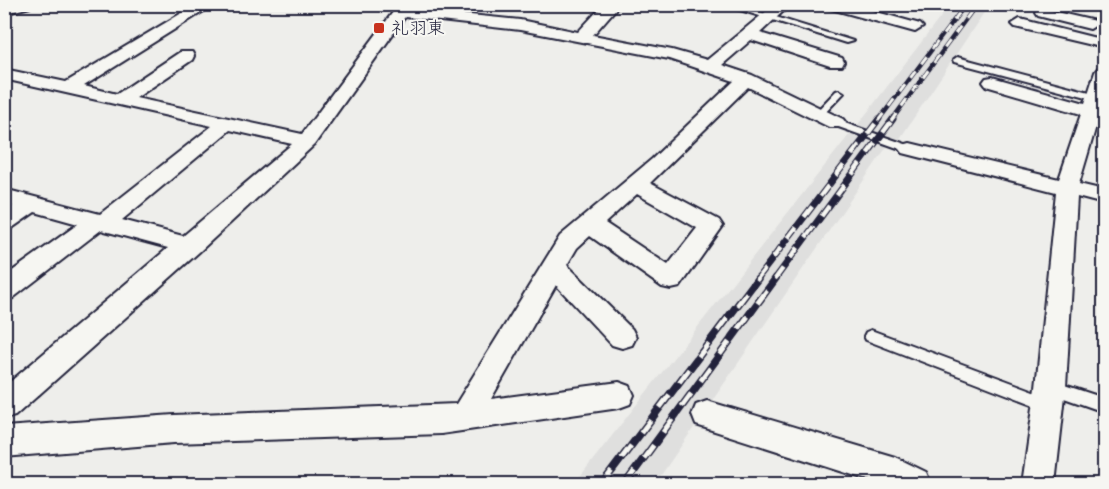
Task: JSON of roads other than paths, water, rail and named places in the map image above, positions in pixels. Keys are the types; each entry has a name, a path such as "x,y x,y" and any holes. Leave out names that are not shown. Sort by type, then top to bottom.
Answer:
{"street":[{"path":"4,10 25,4"},
{"path":"67,89 208,4"},
{"path":"583,36 613,4"},
{"path":"711,66 784,4"},
{"path":"829,4 915,27"},
{"path":"1080,4 1103,47"},
{"path":"4,406 190,246 307,141 399,7 520,24 583,36 711,66 746,79 836,123"},
{"path":"1031,10 1090,24"},
{"path":"1020,24 1103,47"},
{"path":"748,34 836,62"},
{"path":"120,100 186,56"},
{"path":"8,78 307,141"},
{"path":"465,417 568,242 636,184 746,79"},
{"path":"992,82 1100,89 1067,188 1050,395 1038,484"},
{"path":"4,291 100,222 227,123"},
{"path":"909,149 1104,197"},
{"path":"590,224 671,280 711,226 636,184"},
{"path":"4,196 190,246"},
{"path":"4,222 31,204"},
{"path":"554,267 622,337"},
{"path":"4,442 174,429 441,420 619,396"},
{"path":"707,415 895,474 914,484"}],"lane":[{"path":"724,4 849,41"},
{"path":"957,60 1100,89"},
{"path":"818,115 839,93"},
{"path":"836,123 909,149"},
{"path":"871,336 1050,395 1104,405"}],"railway":[{"path":"878,121 966,4"},
{"path":"891,121 977,4"},
{"path":"757,279 879,119"},
{"path":"775,279 893,119"},
{"path":"602,484 758,278"},
{"path":"625,484 776,278"}],"place":[{"name":"礼羽東","path":"379,28"}]}
